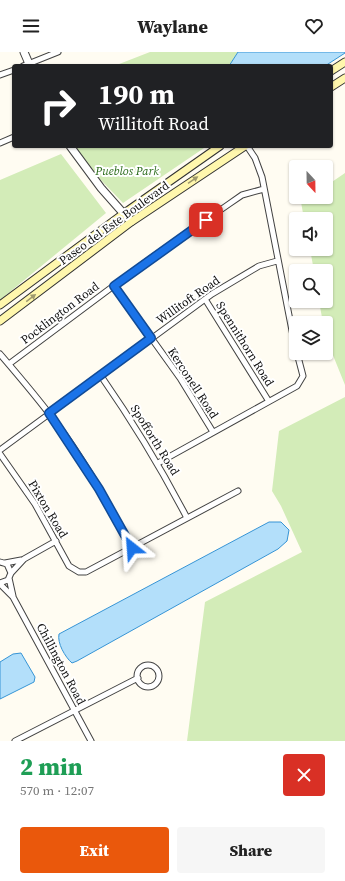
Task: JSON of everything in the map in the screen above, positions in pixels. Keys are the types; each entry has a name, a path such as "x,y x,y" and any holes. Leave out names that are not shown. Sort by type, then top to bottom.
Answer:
{"main road":[{"path":"333,70 345,62"},
{"path":"333,86 345,78"},
{"name":"Paseo del Este Boulevard","path":"0,305 123,214 217,148"},
{"name":"Paseo del Este Boulevard","path":"0,322 131,222 243,148"}],"street":[{"path":"24,52 27,64"},
{"path":"29,64 58,52"},
{"path":"0,75 12,71"},
{"path":"0,142 12,138"},
{"path":"71,148 101,188 131,222"},
{"path":"248,148 255,158 262,177 289,318"},
{"name":"Pocklington Road","path":"9,364 114,286 242,195 264,190"},
{"name":"Willitoft Road","path":"0,450 205,299 259,266 277,261"},
{"name":"Kerconell Road","path":"114,286 180,378 213,432"},
{"name":"Spennithorn Road","path":"205,299 268,400"},
{"path":"0,354 49,413 99,489 132,548 238,492"},
{"path":"158,463 268,400 297,386 302,380 303,371 299,360"},
{"name":"Spofforth Road","path":"100,376 129,416 158,463 187,518"},
{"name":"Pixton Road","path":"0,454 35,504 69,566 79,572 86,572 132,548"},
{"path":"0,584 24,559 56,541"},
{"path":"2,562 24,559"},
{"name":"Chillington Road","path":"2,562 9,567 13,597"},
{"name":"Chillington Road","path":"0,584 13,597 91,741"},
{"path":"147,666 154,667 158,673 158,680 151,686 144,686 138,678 139,671 147,666"},
{"path":"16,741 138,678"}],"green space":[{"path":"150,52 238,52 230,64 119,64"},
{"name":"Pueblos Park","path":"76,148 204,148 123,203 99,178"},
{"path":"61,154 106,213 0,300 0,180"},
{"path":"345,173 345,385 333,355 333,316 322,316 320,308 333,308 333,264 313,264 311,256 333,256 333,212 303,212 301,204 333,204 333,181"},
{"path":"345,397 345,741 187,741 205,602 302,552 281,506 272,491 279,431"}],"water":[{"path":"238,52 345,52 328,64 230,64"},
{"path":"269,522 281,522 289,530 287,541 278,549 77,661 72,663 64,654 60,646 59,634"},
{"path":"21,653 35,677 34,682 0,699 0,662 13,654"}],"route":[{"path":"132,548 107,501 76,451 49,413 151,338 114,286 206,220"}]}
